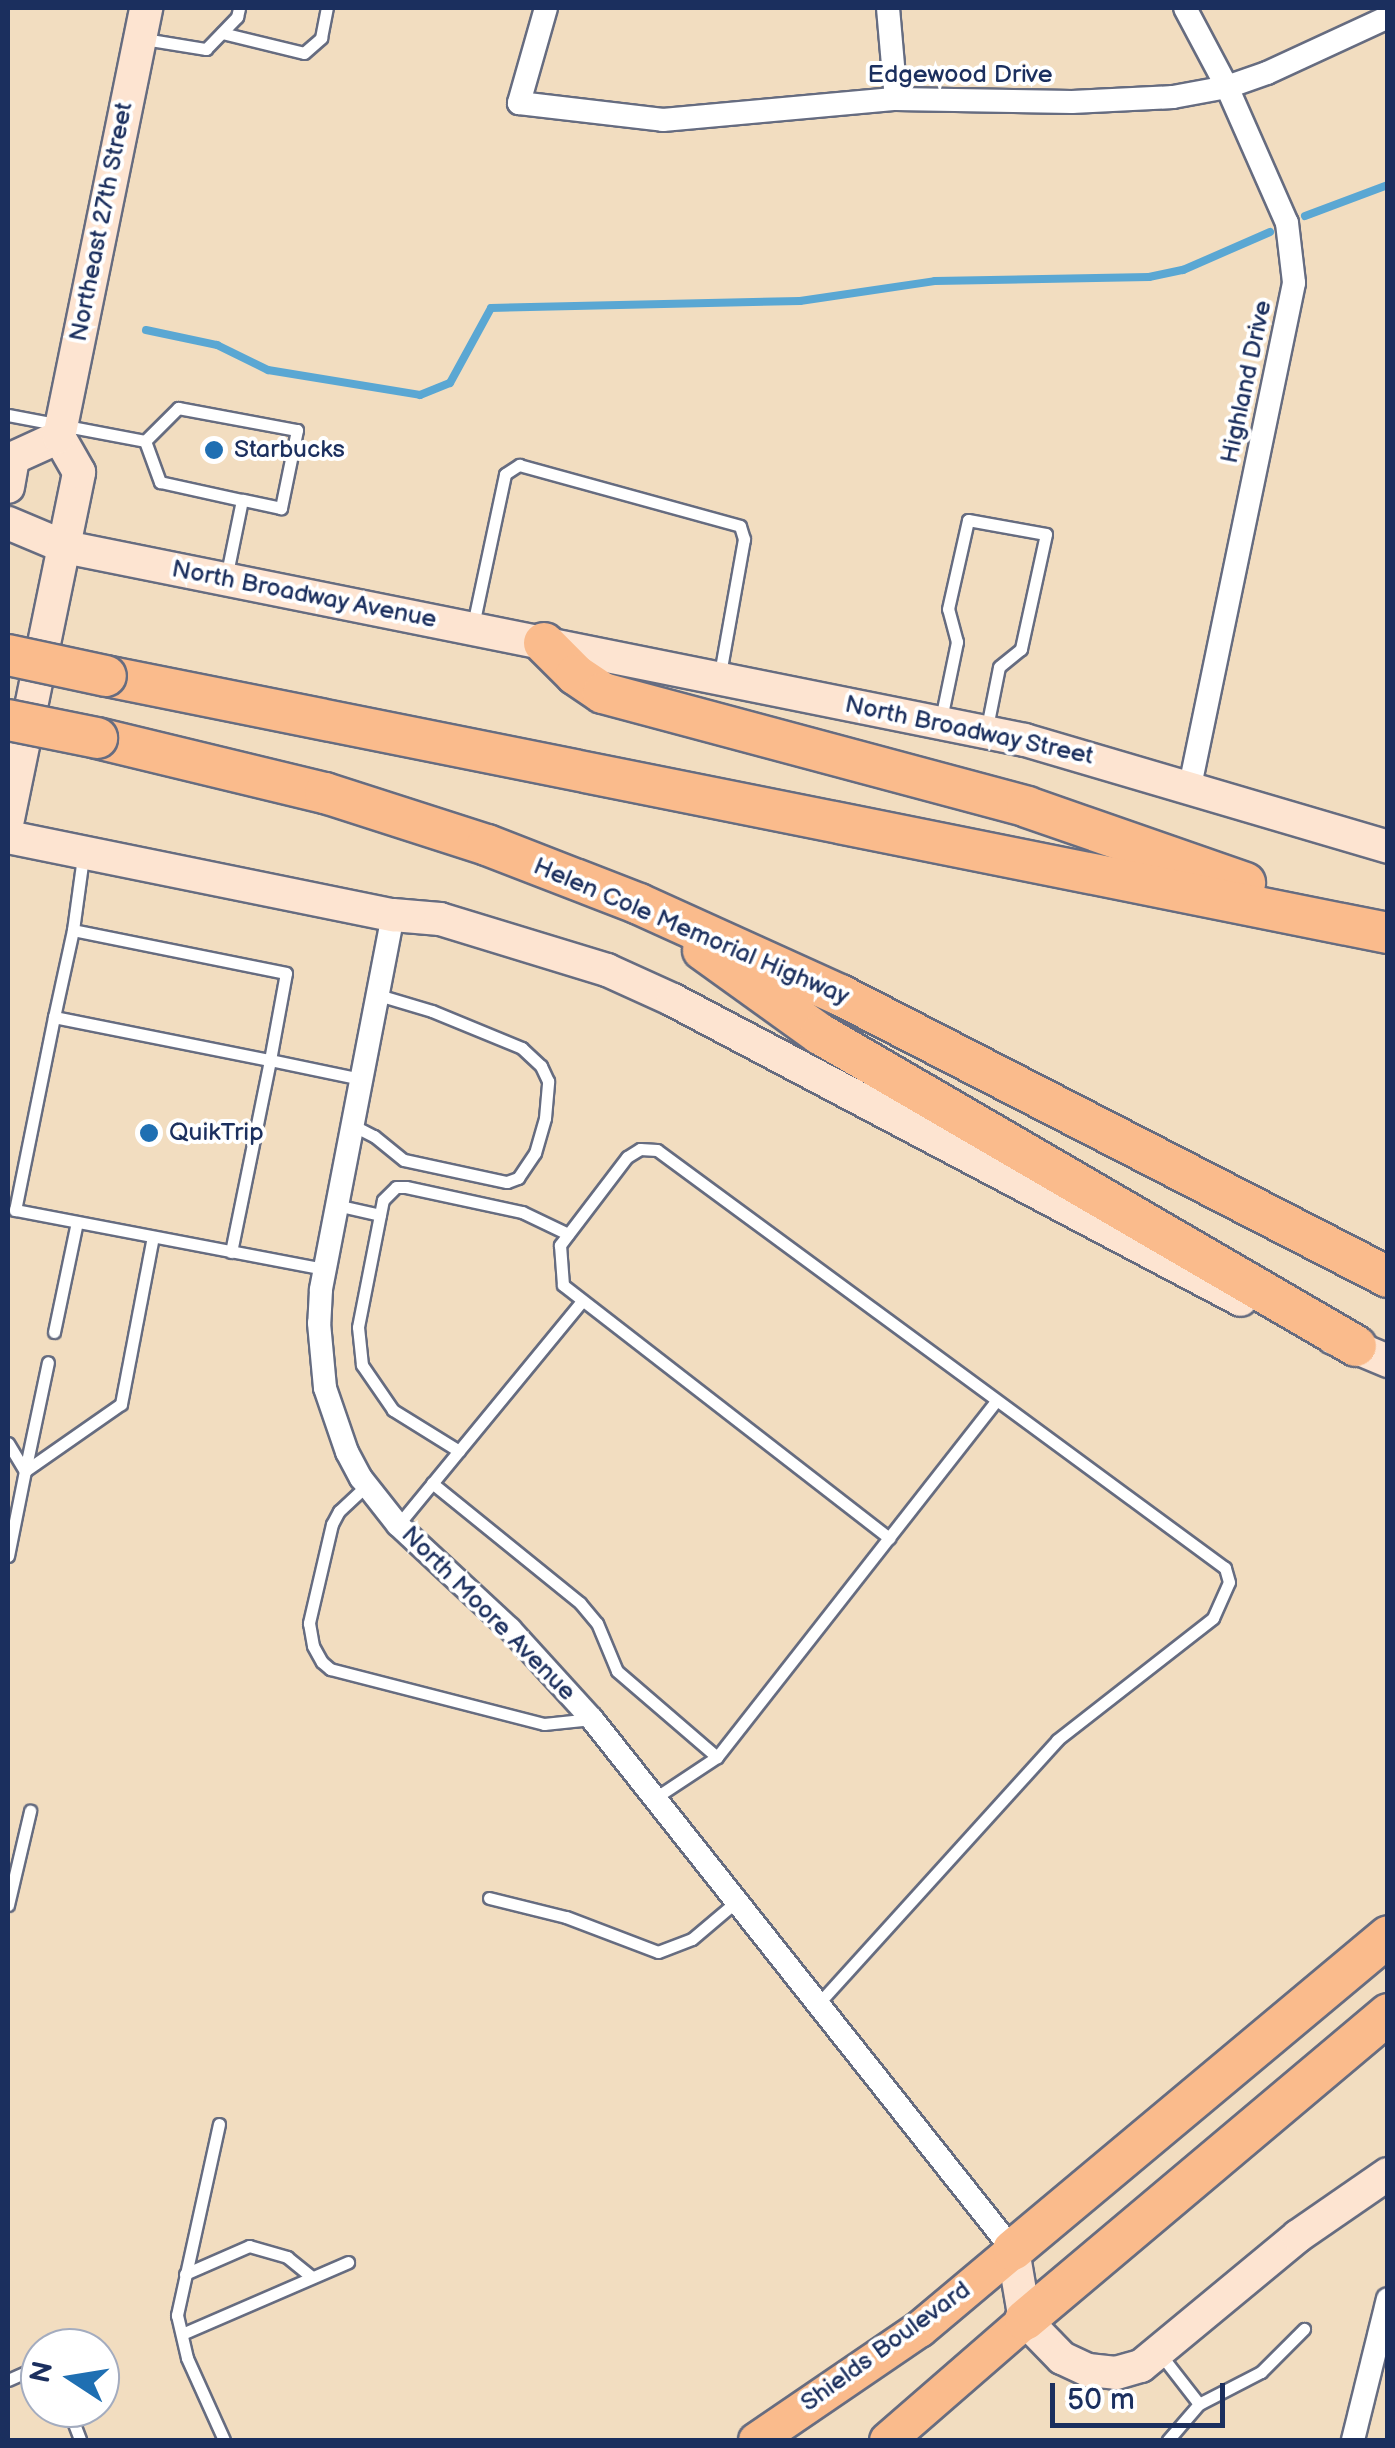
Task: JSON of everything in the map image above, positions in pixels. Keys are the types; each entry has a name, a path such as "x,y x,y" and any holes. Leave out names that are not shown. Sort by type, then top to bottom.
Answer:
{"highway":[{"path":"544,643 576,675 621,699 1027,806 1386,933"},
{"path":"8,655 1386,933"},
{"name":"Helen Cole Memorial Highway","path":"8,720 325,793 487,845 639,904 840,995 1388,1278"},
{"path":"639,904 820,1034 1372,1353"},
{"path":"1013,2250 1388,1936"},
{"path":"1024,2320 1348,2042 1388,2014"}],"main road":[{"name":"Northeast 27th Street","path":"60,431 143,23"},
{"path":"8,487 13,458 60,431 79,472 8,819"},
{"name":"North Broadway Avenue","path":"8,523 65,547 544,643"},
{"name":"North Broadway Street","path":"544,643 986,732 1190,786 1388,847"},
{"path":"8,837 393,915 440,920 496,933 606,970 673,1000 1267,1314 1372,1353"},
{"path":"1013,2250 1024,2320 1062,2358 1088,2370 1127,2370 1158,2352 1284,2247 1388,2174"},
{"name":"Shields Boulevard","path":"756,2440 919,2329 1013,2250"},
{"path":"887,2440 1024,2320"}],"street":[{"name":"Edgewood Drive","path":"546,8 519,103 663,120 896,99 1144,100 1227,87 1388,17"},
{"path":"888,8 896,99"},
{"name":"Highland Drive","path":"1185,8 1227,87 1287,223 1294,283 1190,786"},
{"name":"North Moore Avenue","path":"393,915 323,1269 319,1324 332,1420 367,1485 398,1524 510,1629 592,1719 1013,2250"},
{"path":"1353,2440 1388,2299"}],"lane":[{"path":"143,23 206,49 237,16 239,8"},
{"path":"222,32 304,54 321,38 327,8"},
{"path":"178,408 298,430 282,508 160,482 144,441 178,408"},
{"path":"8,414 60,431 144,441"},
{"path":"472,629 504,474 518,465 740,526 744,539 719,678"},
{"path":"225,580 242,500"},
{"path":"940,723 957,642 948,609 968,520 1046,534 1021,649 999,666 986,732"},
{"path":"84,853 74,899 73,930 11,1215 77,1222 323,1269"},
{"path":"73,930 130,948 234,968 286,973 231,1252"},
{"path":"352,1125 374,1136 404,1160 507,1182 518,1178 535,1153 545,1118 548,1080 541,1066 522,1048 432,1011 378,996"},
{"path":"54,1017 116,1022 361,1078"},
{"path":"818,2004 1057,1740 1213,1618 1230,1582 1225,1568 657,1150 640,1149 627,1156 560,1245 563,1285 889,1538"},
{"path":"8,1174 22,1177"},
{"path":"458,1451 393,1410 362,1365 358,1327 387,1193 406,1187 522,1212 568,1234"},
{"path":"336,1206 380,1215"},
{"path":"54,1332 77,1222"},
{"path":"26,1470 121,1404 154,1236"},
{"path":"398,1524 582,1302"},
{"path":"8,1556 48,1362"},
{"path":"655,1798 717,1757 996,1401"},
{"path":"8,1443 26,1470"},
{"path":"432,1484 580,1602 597,1624 617,1671 717,1757"},
{"path":"367,1485 339,1511 332,1524 310,1623 313,1646 322,1662 330,1669 544,1724 592,1719"},
{"path":"8,1904 30,1811"},
{"path":"489,1898 566,1918 658,1952 692,1939 737,1901"},
{"path":"219,2124 177,2314 188,2358 224,2440"},
{"path":"185,2274 249,2246 287,2256 312,2277"},
{"path":"182,2334 348,2262"},
{"path":"1168,2440 1200,2404 1261,2372 1304,2329"},
{"path":"1158,2352 1200,2404"}],"waterway":[{"path":"1305,216 1388,185"},
{"path":"146,330 217,345 268,370 420,395 450,383 491,308 800,301 935,281 1149,277 1183,270 1270,232"}],"place":[{"name":"Starbucks","path":"214,450"},
{"name":"QuikTrip","path":"149,1133"}]}
